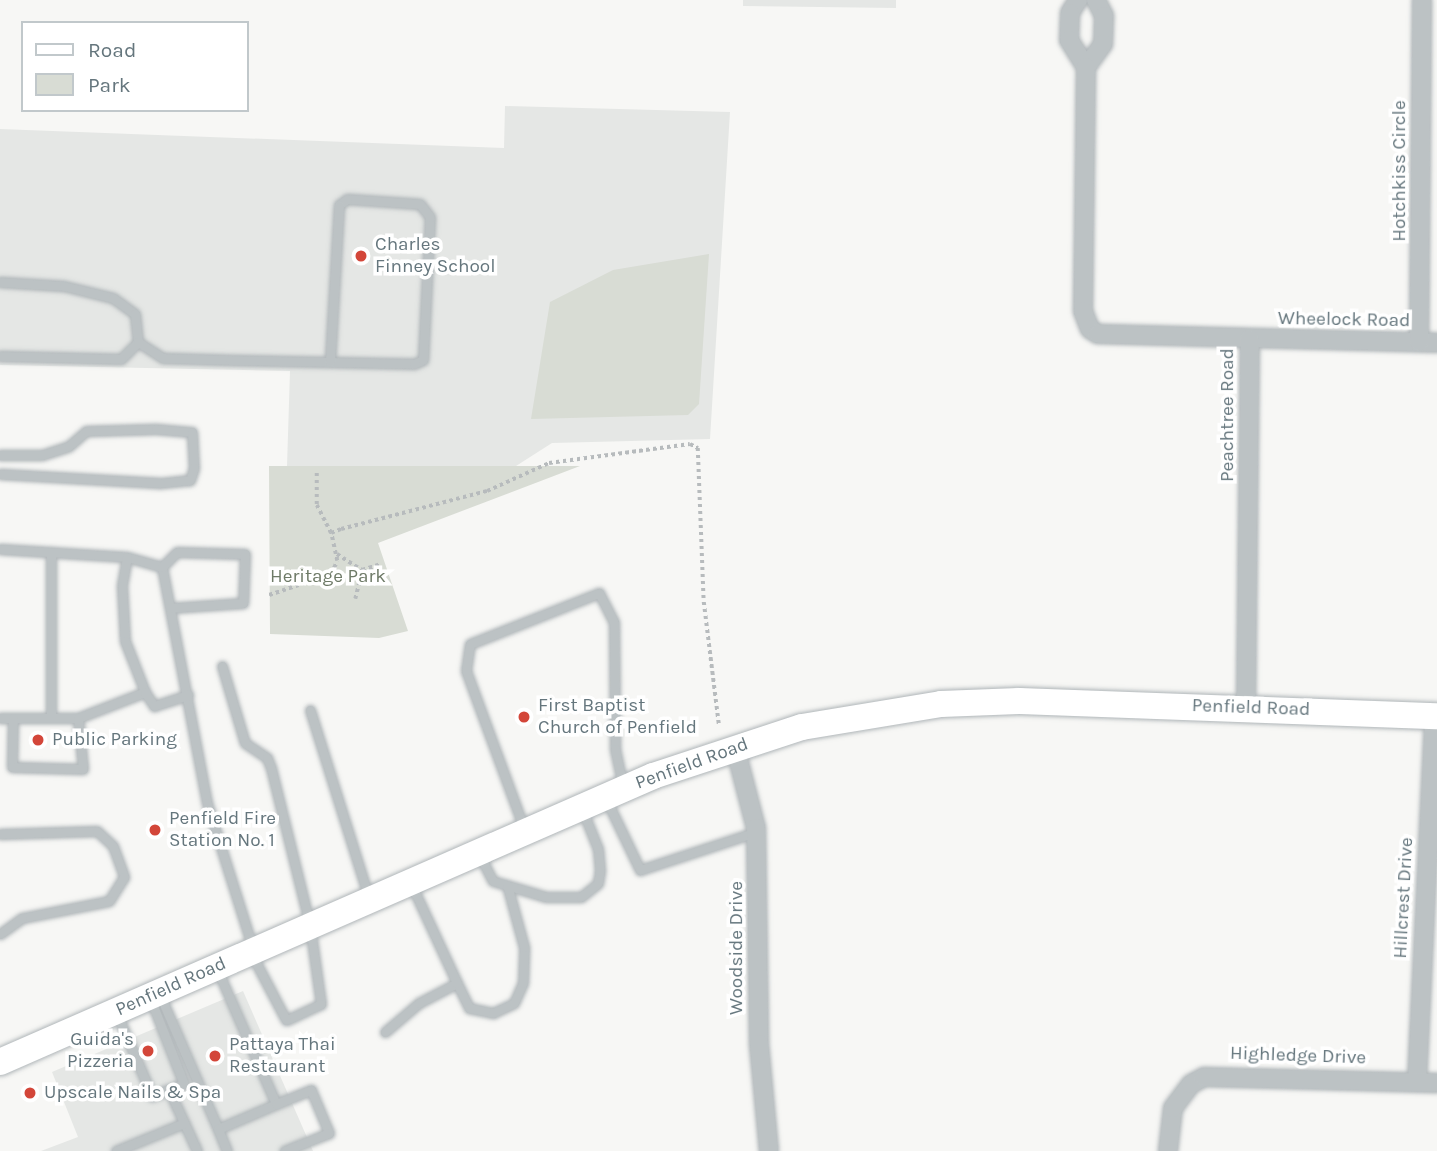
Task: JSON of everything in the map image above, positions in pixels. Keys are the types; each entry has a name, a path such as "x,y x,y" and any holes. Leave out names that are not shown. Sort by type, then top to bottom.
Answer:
{"main road":[{"name":"Penfield Road","path":"0,1062 615,793 735,747 836,719 941,704 1019,701 1435,715"}],"street":[{"name":"Peachtree Road","path":"1078,0 1070,13 1069,40 1086,67 1084,322 1098,334 1250,339 1247,707"},
{"name":"Peachtree Road","path":"1086,67 1103,44 1104,16 1096,0"},
{"name":"Hotchkiss Circle","path":"1422,0 1428,343"},
{"name":"Wheelock Road","path":"1250,339 1428,343"},
{"name":"Hillcrest Drive","path":"1417,1082 1435,715"},
{"name":"Woodside Drive","path":"735,747 757,832 759,1044 769,1151"},
{"name":"Highledge Drive","path":"1168,1151 1172,1108 1191,1084 1204,1077 1437,1083"}],"lane":[{"path":"138,342 163,358 330,362 414,364 423,360 430,217 420,204 347,200 339,205 330,362"},
{"path":"0,282 64,286 113,298 135,314 138,342"},
{"path":"0,356 121,359 138,342"},
{"path":"0,454 42,456 69,446 86,431 156,429 192,432 194,468 190,480 160,483 0,474"},
{"path":"0,549 127,557 162,567"},
{"path":"51,552 51,718"},
{"path":"162,567 177,552 245,554 243,603 170,608"},
{"path":"127,557 122,586 125,640 145,692 154,706 188,695"},
{"path":"162,567 206,803 252,952 286,1020 321,1004 310,926 271,768 267,758 246,743 222,666"},
{"path":"525,832 466,671 470,644 599,593 614,622 615,793 640,870 757,832"},
{"path":"0,718 78,718 145,692"},
{"path":"310,710 370,900"},
{"path":"13,718 12,767 83,769 78,718"},
{"path":"478,853 486,873 507,885 546,897 581,897 598,883 598,849 581,808"},
{"path":"0,834 97,831 113,846 124,877 109,901 22,918 0,934"},
{"path":"410,883 469,1007 493,1013 514,1003 523,983 524,947 507,885"},
{"path":"217,967 276,1104"},
{"path":"385,1032 419,1003 457,983"},
{"path":"116,1011 152,1097 184,1084 154,994"},
{"path":"154,994 227,1151"},
{"path":"169,1090 197,1151"},
{"path":"218,1129 311,1090 329,1133 284,1151"},
{"path":"116,1151 184,1123"}],"path":[{"path":"331,533 487,491 549,463 690,444 698,448 704,602 719,724"},
{"path":"269,595 331,574 337,554 331,533 317,505 317,473"},
{"path":"337,554 362,570 382,564"},
{"path":"355,599 362,570"}],"shaded area":[{"path":"743,0 896,0 896,8 743,6"},
{"name":"Charles Finney School","path":"505,106 730,112 710,439 552,443 516,466 287,466 290,371 0,365 0,129 504,148"},
{"path":"243,991 313,1151 41,1151 78,1137 52,1072"}],"green space":[{"path":"709,254 699,404 688,415 531,419 550,302 613,270"},
{"name":"Heritage Park","path":"269,466 580,466 378,543 408,631 379,638 270,634"}],"place":[{"name":"Charles Finney School","path":"361,256"},
{"name":"First Baptist Church of Penfield","path":"524,717"},
{"name":"Public Parking","path":"38,740"},
{"name":"Penfield Fire Station No. 1","path":"155,830"},
{"name":"Guida's Pizzeria","path":"148,1051"},
{"name":"Pattaya Thai Restaurant","path":"215,1056"},
{"name":"Upscale Nails & Spa","path":"30,1093"}]}
